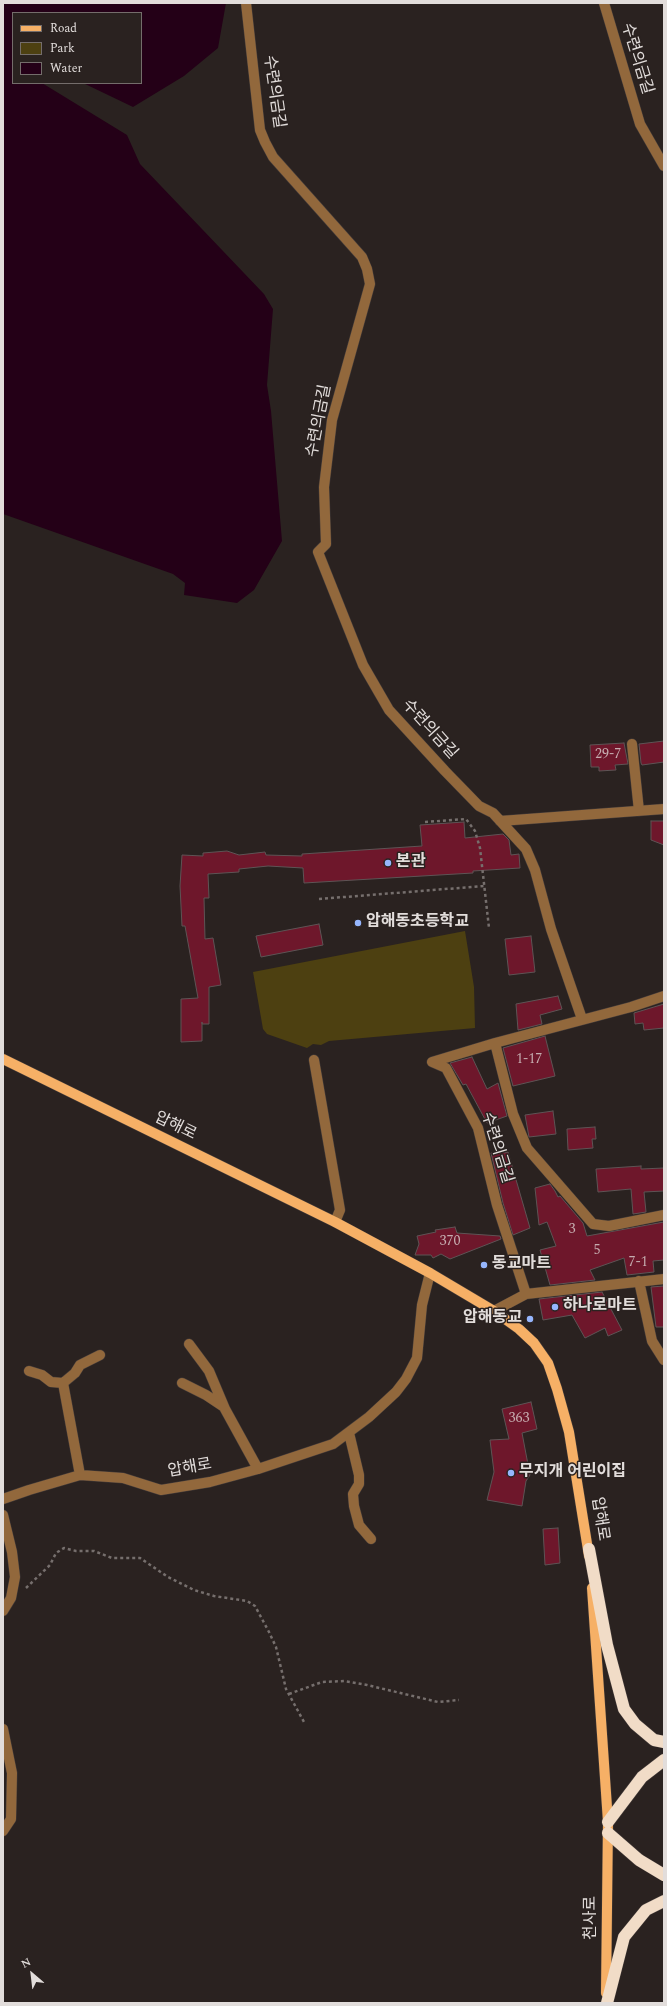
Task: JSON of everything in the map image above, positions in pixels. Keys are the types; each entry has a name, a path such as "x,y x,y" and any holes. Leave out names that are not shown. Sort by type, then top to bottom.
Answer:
{"highway":[{"path":"589,1549 607,1645 624,1709 635,1724 654,1740 664,1742"},
{"path":"664,1760 642,1777 608,1828 639,1860 664,1875"},
{"path":"607,2003 624,1937 646,1910 664,1901"}],"main road":[{"name":"압해로","path":"3,1059 335,1222 430,1273 494,1311 519,1329 534,1343 548,1363 569,1432 589,1549 608,1828"},
{"name":"천사로","path":"607,2003 608,1828"}],"street":[{"name":"수련의금길","path":"246,3 260,130 265,142 273,158 362,257 368,269 370,284 332,420 324,487 326,544 318,552 363,665 389,710 479,806 493,813 526,849 535,870 552,929 582,1019"},
{"name":"수련의금길","path":"604,3 640,124 664,166"},
{"path":"632,744 639,811"},
{"path":"500,821 664,809"},
{"name":"수련의금길","path":"526,1294 497,1205 478,1128 446,1068 432,1062 495,1042 632,1007 664,996"},
{"name":"수련의금길","path":"495,1042 514,1114 527,1148 594,1224 609,1226 664,1215"},
{"path":"314,1060 340,1210 335,1222"},
{"name":"압해로","path":"3,1499 80,1474 123,1478 161,1490 210,1482 258,1470 312,1453 333,1444 349,1433 396,1392 406,1379 416,1358 422,1305 430,1273"},
{"path":"494,1311 526,1294 664,1279"},
{"path":"639,1282 652,1341 664,1360"},
{"path":"189,1344 209,1371 225,1409 258,1470"},
{"path":"29,1371 42,1375 52,1382 63,1383 80,1365 100,1355"},
{"path":"63,1383 80,1474"},
{"path":"182,1383 206,1395 225,1409"},
{"path":"349,1433 359,1475 359,1484 353,1494 353,1500 359,1524 371,1539"},
{"path":"3,1515 12,1552 15,1577 11,1598 3,1611"},
{"path":"3,1729 12,1773 11,1819 3,1831"}],"path":[{"path":"425,822 466,819 475,831 480,848 489,928"},
{"path":"319,899 484,886"},
{"path":"11,1598 24,1590 50,1565 56,1553 64,1548 76,1551 94,1551 112,1558 140,1558 168,1577 194,1590 214,1596 247,1601 255,1606 276,1647 280,1668 289,1694 304,1722"},
{"path":"289,1694 322,1682 344,1681 368,1684 438,1702 459,1700"}],"green space":[{"path":"465,931 474,987 475,1028 329,1041 321,1045 313,1044 307,1048 267,1034 263,1029 253,972"}],"water":[{"path":"3,3 226,3 218,48 184,76 133,107 85,84 142,84 142,12 12,12 12,84 44,84 127,135 140,164 264,294 273,309 267,385 271,411 282,541 254,590 237,603 184,595 185,583 173,574 3,514"}],"building":[{"path":"664,741 664,762 642,765 639,744"},
{"path":"624,743 628,764 615,765 616,770 599,771 599,767 591,767 590,745"},
{"path":"651,821 664,821 664,845 651,840"},
{"path":"464,822 465,838 503,834 509,840 511,855 519,854 520,868 473,871 473,873 304,883 303,868 268,866 239,869 239,872 208,874 209,898 204,898 205,939 213,938 221,985 209,987 209,1024 202,1024 202,1041 181,1042 181,999 198,998 185,926 182,926 180,886 182,855 203,856 203,853 227,851 239,855 265,852 266,855 302,856 302,854 422,846 420,825"},
{"path":"319,924 323,945 261,957 256,936"},
{"path":"531,936 535,972 509,975 505,939"},
{"path":"558,996 562,1009 540,1015 542,1024 518,1030 516,1004"},
{"path":"664,1004 664,1028 644,1030 643,1023 635,1024 634,1013"},
{"path":"545,1036 555,1076 513,1086 503,1048"},
{"path":"472,1057 487,1089 498,1083 507,1116 487,1123 466,1084 463,1085 450,1063"},
{"path":"553,1111 556,1134 529,1137 525,1115"},
{"path":"595,1127 596,1139 592,1139 593,1148 568,1150 567,1129"},
{"path":"503,1150 504,1153 508,1152 530,1228 513,1235 503,1203 491,1153"},
{"path":"641,1166 641,1169 664,1168 664,1191 644,1192 646,1212 633,1214 631,1189 598,1192 596,1169"},
{"path":"550,1184 558,1197 560,1196 583,1223 587,1236 664,1222 664,1260 653,1261 654,1272 627,1275 624,1258 590,1270 595,1280 550,1285 540,1250 556,1246 547,1222 539,1225 535,1188"},
{"path":"455,1227 457,1233 500,1236 501,1239 450,1259 441,1254 433,1258 431,1255 415,1255 419,1244 417,1236 436,1232 435,1230"},
{"path":"664,1286 664,1327 656,1327 651,1287"},
{"path":"602,1292 622,1330 608,1336 605,1328 585,1338 572,1315 543,1320 539,1299"},
{"name":"무지개 어린이집","path":"531,1402 537,1429 522,1433 530,1475 526,1481 522,1506 487,1500 494,1472 490,1440 509,1439 502,1409"},
{"path":"558,1528 560,1563 545,1565 543,1529"}],"place":[{"name":"본관","path":"388,863"},
{"name":"압해동초등학교","path":"358,923"},
{"name":"동교마트","path":"484,1265"},
{"name":"하나로마트","path":"555,1307"},
{"name":"압해동교","path":"530,1319"},
{"name":"무지개 어린이집","path":"511,1473"}]}
